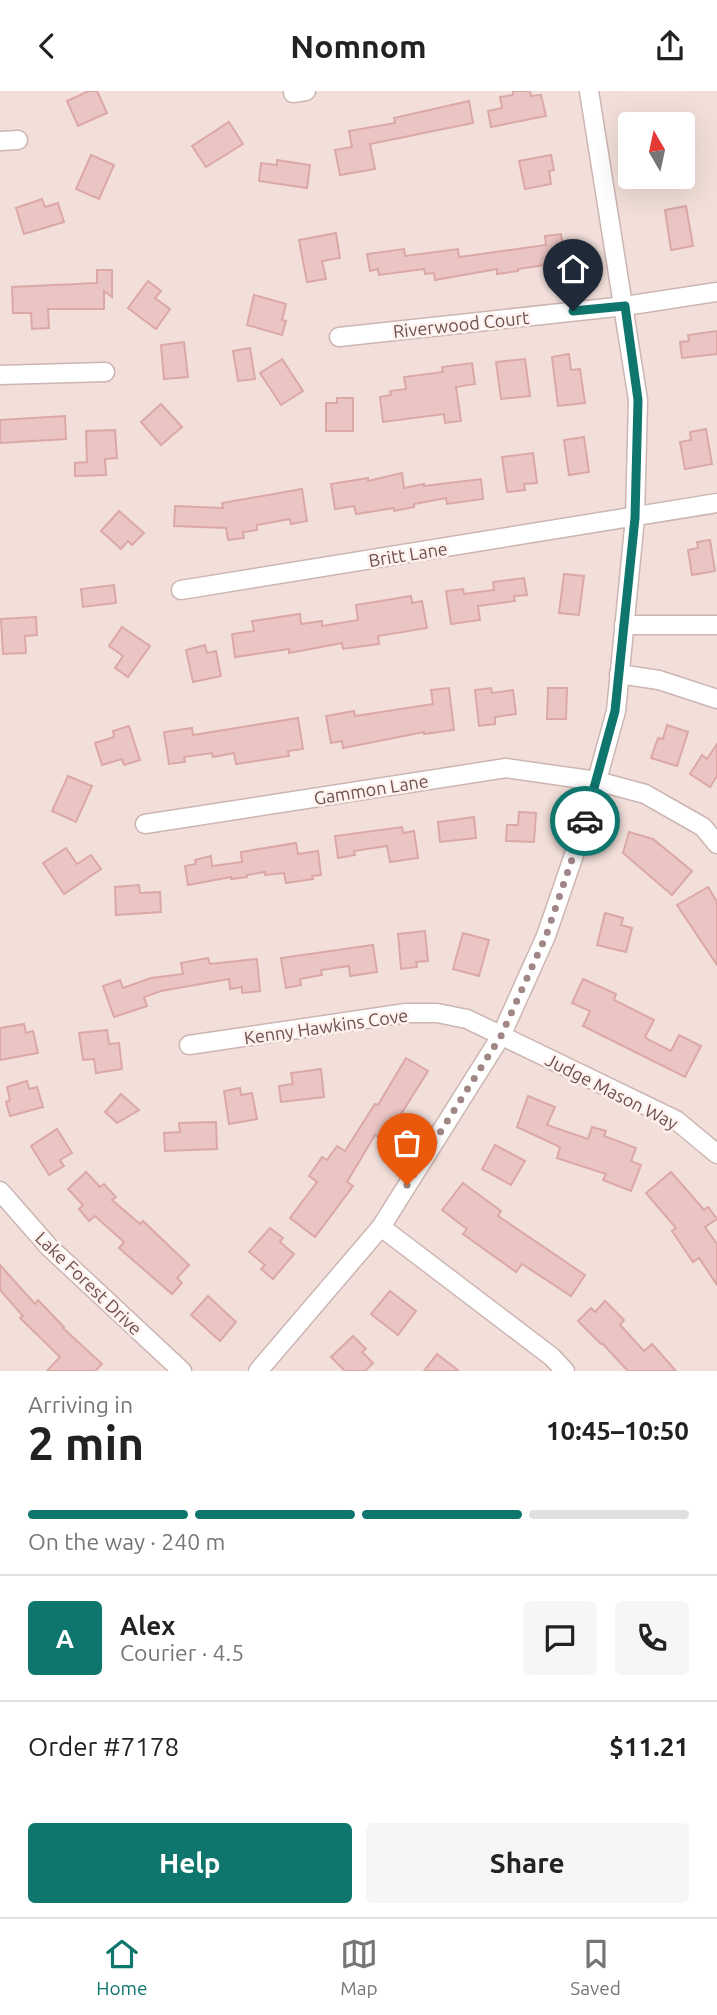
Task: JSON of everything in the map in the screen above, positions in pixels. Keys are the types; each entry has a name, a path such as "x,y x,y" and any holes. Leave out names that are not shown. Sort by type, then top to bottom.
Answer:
{"street":[{"path":"258,1371 381,1227 501,1036 546,936 597,781 615,711 619,674 635,518 638,400 589,91"},
{"name":"Riverwood Court","path":"340,337 625,306 717,292"},
{"path":"0,375 105,372"},
{"name":"Britt Lane","path":"181,590 717,503"},
{"path":"624,625 717,625"},
{"path":"619,674 659,680 717,699"},
{"name":"Gammon Lane","path":"145,824 506,768 597,781 645,794 703,827 717,844"},
{"name":"Kenny Hawkins Cove","path":"189,1045 406,1013 437,1013 467,1019 501,1036"},
{"name":"Judge Mason Way","path":"501,1036 676,1119 717,1154"},
{"name":"Lake Forest Drive","path":"0,1191 49,1247 182,1371"},
{"path":"381,1227 552,1357 565,1371"}],"shaded area":[{"path":"0,91 717,91 717,1371 0,1371"}],"building":[{"path":"89,91 97,91 107,113 78,126 67,101"},
{"path":"513,91 530,91 531,96 541,95 546,116 491,127 488,111 502,108 500,97 513,95"},
{"path":"469,101 473,123 370,144 375,169 340,175 335,150 352,147 349,131 395,123 394,118"},
{"path":"229,122 243,144 206,167 192,146"},
{"path":"91,155 114,165 99,199 76,189"},
{"path":"551,155 554,170 549,171 551,184 525,189 519,161"},
{"path":"277,160 310,165 307,188 259,181 261,163 277,165"},
{"path":"42,199 45,207 58,203 64,222 24,234 16,208"},
{"path":"686,206 693,246 671,250 665,210"},
{"path":"336,233 340,258 322,261 326,279 307,282 299,240"},
{"path":"561,234 565,262 497,274 497,269 435,280 434,273 425,274 424,269 379,275 378,269 370,271 367,254 404,249 405,256 458,249 459,257 546,245 545,236"},
{"path":"97,270 112,270 112,297 104,291 104,309 48,309 49,328 32,329 31,313 13,313 12,287 97,283"},
{"path":"148,281 161,291 155,298 170,309 156,329 128,308"},
{"path":"254,295 286,304 282,320 286,321 282,335 247,325"},
{"path":"717,331 717,354 682,358 680,342 689,341 688,335"},
{"path":"184,342 188,377 164,379 161,345"},
{"path":"250,348 255,379 238,381 233,351"},
{"path":"569,354 571,370 580,369 585,403 558,406 552,357"},
{"path":"282,359 303,391 281,405 260,373"},
{"path":"525,359 530,396 501,399 496,362"},
{"path":"472,363 475,384 456,387 461,421 445,423 444,414 383,422 380,397 391,395 390,391 406,389 404,377 443,372 442,367"},
{"path":"337,398 353,398 353,431 326,431 326,403 337,403"},
{"path":"161,404 182,427 161,445 141,422"},
{"path":"65,416 66,439 0,443 0,420"},
{"path":"706,429 712,464 685,469 680,442 691,440 690,432"},
{"path":"115,430 117,458 105,459 106,475 75,476 75,463 87,462 86,431"},
{"path":"584,437 589,472 569,475 564,440"},
{"path":"533,453 537,483 524,484 525,490 507,492 502,457"},
{"path":"402,473 404,488 481,479 483,499 447,504 446,498 394,511 394,508 356,514 354,506 335,509 331,484 368,478 368,481"},
{"path":"302,489 307,521 291,524 290,519 257,525 257,530 243,532 244,538 228,540 226,528 174,526 175,506 223,508 222,503"},
{"path":"119,511 144,533 132,545 128,541 121,549 101,531"},
{"path":"710,540 715,571 692,575 688,550 698,548 697,542"},
{"path":"564,574 584,576 579,615 559,613"},
{"path":"524,578 527,595 514,596 515,601 478,606 480,620 451,624 446,591 463,589 464,594 494,590 493,582"},
{"path":"114,585 116,603 83,607 81,589"},
{"path":"411,596 412,603 422,601 427,628 378,636 379,644 343,649 342,643 289,653 289,649 235,657 232,634 254,631 252,621 300,614 301,624 322,621 322,626 358,620 356,605"},
{"path":"36,617 37,635 25,636 26,653 3,654 1,619"},
{"path":"122,627 150,646 128,677 115,668 123,656 109,646"},
{"path":"205,645 207,653 216,651 221,676 193,682 186,650"},
{"path":"449,688 454,730 424,732 343,748 342,741 331,743 326,716 354,711 355,716 433,704 431,690"},
{"path":"491,688 492,693 513,690 516,714 495,717 495,724 479,726 475,690"},
{"path":"548,688 567,688 566,719 547,719"},
{"path":"298,718 303,749 288,751 289,756 236,764 234,753 213,757 212,753 184,757 185,762 169,764 164,732 192,728 193,735"},
{"path":"667,725 688,732 677,766 651,758 658,738 663,739"},
{"path":"129,726 140,760 124,765 122,759 102,765 95,743 114,737 113,731"},
{"path":"717,744 717,776 710,787 690,774 702,755 707,759"},
{"path":"68,776 92,786 76,822 52,811"},
{"path":"519,812 536,813 534,842 506,841 507,825 518,825"},
{"path":"474,817 476,838 440,842 438,822"},
{"path":"402,827 403,833 414,831 418,858 390,862 387,846 354,851 355,855 338,858 335,836"},
{"path":"629,832 653,839 692,871 672,895 623,853"},
{"path":"296,843 298,854 318,851 321,875 312,876 313,879 286,883 284,873 265,875 265,872 188,885 185,866 196,864 195,860 211,856 212,866 242,862 241,852"},
{"path":"66,848 77,864 91,855 101,869 64,894 43,863"},
{"path":"139,885 140,893 160,892 161,912 116,915 115,887"},
{"path":"708,887 717,902 717,965 677,905"},
{"path":"605,913 623,918 621,925 632,928 626,952 597,945"},
{"path":"425,931 428,961 416,962 417,967 401,969 398,934"},
{"path":"463,933 489,940 479,976 453,969"},
{"path":"373,945 377,972 350,976 349,966 321,970 322,975 300,979 301,985 286,988 281,958"},
{"path":"208,958 210,964 257,959 260,991 242,993 242,987 230,989 229,979 161,991 144,997 147,1006 114,1017 103,986 120,980 123,988 151,978 183,974 181,963"},
{"path":"583,979 616,994 614,1000 654,1020 645,1037 649,1040 671,1051 679,1035 701,1046 685,1077 583,1026 590,1011 572,1003"},
{"path":"24,1024 26,1033 33,1031 38,1053 0,1060 0,1028"},
{"path":"107,1030 109,1044 119,1043 122,1069 96,1073 94,1059 83,1060 79,1033"},
{"path":"406,1058 428,1071 384,1141 375,1135 347,1182 353,1186 315,1237 290,1218 317,1182 309,1176 322,1157 327,1160 337,1146 345,1151 375,1104 378,1105"},
{"path":"321,1069 324,1097 281,1102 279,1086 293,1084 291,1073"},
{"path":"27,1081 29,1089 37,1087 43,1107 10,1116 6,1102 10,1100 7,1087"},
{"path":"240,1088 241,1095 252,1093 257,1119 229,1124 224,1091"},
{"path":"121,1094 139,1110 117,1123 105,1112"},
{"path":"528,1096 555,1107 547,1125 588,1139 592,1127 606,1131 604,1136 636,1148 631,1161 641,1165 631,1191 603,1180 606,1174 557,1158 560,1147 517,1127"},
{"path":"216,1122 217,1149 165,1151 164,1133 180,1132 179,1123"},
{"path":"57,1129 72,1153 60,1160 64,1166 49,1175 31,1146"},
{"path":"495,1145 525,1161 511,1185 482,1169"},
{"path":"86,1172 100,1187 104,1184 116,1197 112,1200 140,1224 143,1221 189,1265 177,1278 182,1283 172,1294 119,1248 124,1242 95,1216 89,1221 79,1209 83,1205 68,1189"},
{"path":"671,1172 704,1210 708,1207 717,1219 705,1227 717,1244 717,1285 699,1258 693,1262 672,1231 676,1228 646,1193"},
{"path":"463,1183 501,1211 498,1216 585,1275 571,1296 522,1264 516,1272 463,1234 467,1229 442,1210"},
{"path":"270,1228 283,1238 280,1242 294,1254 273,1279 261,1269 265,1265 249,1252"},
{"path":"0,1265 35,1304 38,1300 63,1328 102,1364 95,1371 47,1371 60,1357 20,1318 23,1316 0,1290"},
{"path":"390,1291 416,1311 398,1335 371,1314"},
{"path":"208,1296 236,1322 220,1341 191,1315"},
{"path":"605,1301 624,1320 620,1325 644,1351 652,1344 676,1371 628,1371 578,1321 591,1308 595,1312"},
{"path":"353,1336 366,1349 362,1352 373,1363 365,1371 345,1371 331,1357"},
{"path":"437,1354 459,1371 424,1371"}],"way so far":[{"path":"407,1185 501,1036 546,936 585,821"}],"route":[{"path":"573,311 625,306 638,400 635,518 615,711 585,821"}]}
